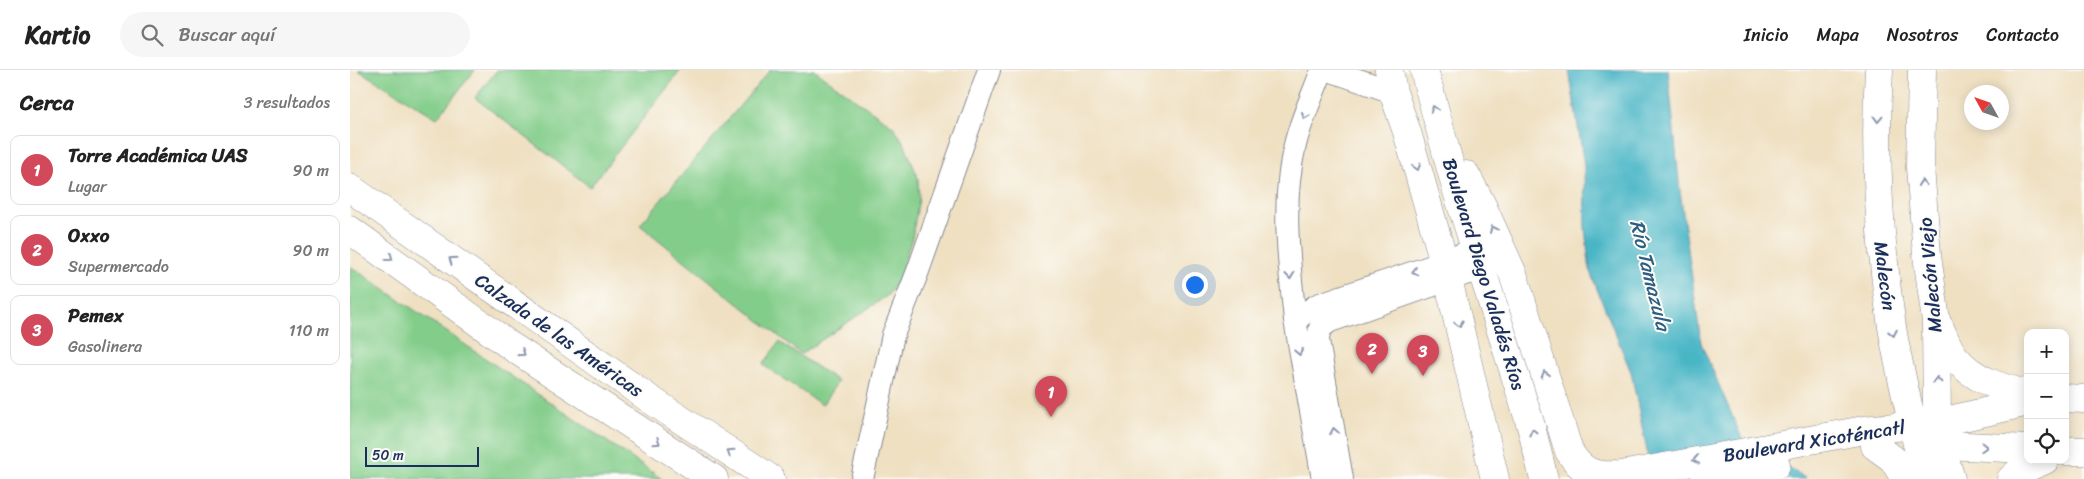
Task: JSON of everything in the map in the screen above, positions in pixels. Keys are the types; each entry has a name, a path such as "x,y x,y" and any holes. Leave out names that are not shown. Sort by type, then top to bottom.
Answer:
{"main road":[{"name":"Boulevard Diego Valadés Ríos","path":"1424,70 1456,188 1531,426 1544,479"},
{"name":"Malecón","path":"1879,70 1876,159 1880,238 1892,329 1927,434 1924,479"},
{"name":"Malecón Viejo","path":"1922,70 1920,167 1927,255 1936,321 1927,434 1951,479"},
{"name":"Boulevard Diego Valadés Ríos","path":"1391,81 1446,271 1495,479"},
{"name":"Boulevard Xicoténcatl","path":"1444,141 1462,168 1481,203 1513,274 1569,451 1578,464 1591,474 1607,477 1927,434 2024,403"},
{"name":"Calzada de las Américas","path":"350,188 651,400 770,479"},
{"name":"Calzada de las Américas","path":"350,230 512,346 714,479"},
{"path":"1936,321 1955,357 1972,373 1999,387 2024,393"},
{"path":"2069,398 2084,399"},
{"name":"Boulevard Xicoténcatl","path":"1927,434 2024,448"},
{"name":"Boulevard Xicoténcatl","path":"1705,479 1869,441"},
{"path":"1869,441 1893,459 1905,479"},
{"path":"2011,479 2020,470 2036,464"}],"street":[{"path":"862,479 893,335 918,271 989,70"},
{"path":"1322,70 1295,144 1288,181 1288,252 1294,320 1323,479"},
{"path":"1329,70 1391,81"},
{"path":"1342,479 1319,347 1318,333 1320,328 1330,321 1479,258"},
{"path":"1294,320 1317,306 1446,271"}],"green space":[{"path":"358,70 475,70 437,118"},
{"path":"497,70 681,70 590,187 475,98"},
{"path":"770,70 814,70 894,127 905,145 918,178 919,198 912,238 899,278 888,295 801,354 640,225"},
{"path":"350,266 662,479 350,479"},
{"path":"779,342 838,381 822,405 763,365"}],"water":[{"name":"Río Tamazula","path":"1569,70 1668,70 1680,191 1701,343 1743,441 1807,479 1645,479 1649,461 1631,372 1590,272 1585,228 1584,165"}],"place":[{"name":"Oxxo","path":"1372,374"},
{"name":"Pemex","path":"1423,376"},
{"name":"Torre Académica UAS","path":"1051,417"}]}
